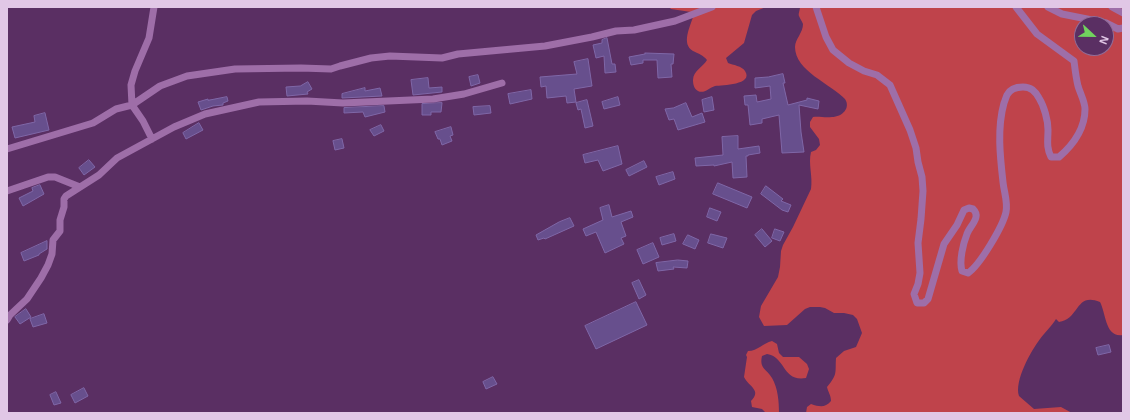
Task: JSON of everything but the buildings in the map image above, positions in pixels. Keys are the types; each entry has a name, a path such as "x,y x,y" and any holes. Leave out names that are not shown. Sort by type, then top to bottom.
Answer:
{"street":[{"path":"152,139 143,121 132,105 131,85 135,71 149,38 154,7"},
{"path":"7,149 93,123 116,109 132,105 160,86 187,76 234,69 308,68 331,70 340,66 371,58 390,56 442,58 458,54 545,46 616,31 634,30 675,21 712,7"},
{"path":"816,7 826,37 833,50 849,63 864,71 877,75 890,85 910,130 916,148 922,177 923,191 918,243 920,273 914,294 917,303 924,303 928,299 944,244 957,225 964,210 973,208 976,213 976,218 967,233 960,266 962,271 968,273 977,265 1003,222 1007,211 1002,179 1000,135 1002,112 1007,94 1013,89 1020,87 1034,90 1040,100 1048,127 1047,149 1051,157 1059,157 1070,147 1079,133 1084,118 1085,108 1074,61 1037,34 1016,7"},
{"path":"1048,7 1062,14 1123,28"},
{"path":"1112,7 1123,13"},
{"path":"7,320 10,314 27,299 41,278 52,254 53,240 60,231 60,220 64,207 64,199 66,196 86,182 99,176 117,158 174,127 205,114 259,102 307,101 343,103 433,99 464,94 502,83"},
{"path":"7,191 55,177 80,187"}],"shaded area":[{"path":"669,7 766,7 756,11 752,15 744,43 726,58 728,63 744,69 747,76 745,79 741,82 730,85 715,86 702,92 697,90 694,85 693,77 707,60 689,48 687,35 693,17 691,12 671,9"},
{"path":"800,7 1123,7 1123,335 1117,335 1109,329 1100,302 1086,300 1066,320 1059,322 1056,319 1032,351 1024,366 1019,382 1019,396 1034,409 1061,407 1072,413 806,413 807,407 811,404 822,406 827,405 831,401 827,387 831,383 836,370 836,358 844,351 856,347 862,333 857,319 853,315 834,313 820,307 810,307 805,309 787,325 764,326 759,317 761,306 778,277 783,245 811,189 811,152 816,150 820,145 819,139 810,127 810,122 813,117 836,117 842,114 847,106 847,102 839,93 807,70 797,56 795,44 802,30 803,24 799,15"},
{"path":"772,341 777,344 779,353 783,357 799,357 807,364 809,369 806,378 798,378 788,373 773,356 767,354 762,356 762,364 776,386 779,413 766,413 762,409 752,407 751,401 754,397 755,391 744,377 746,355 748,351 755,350"}]}
